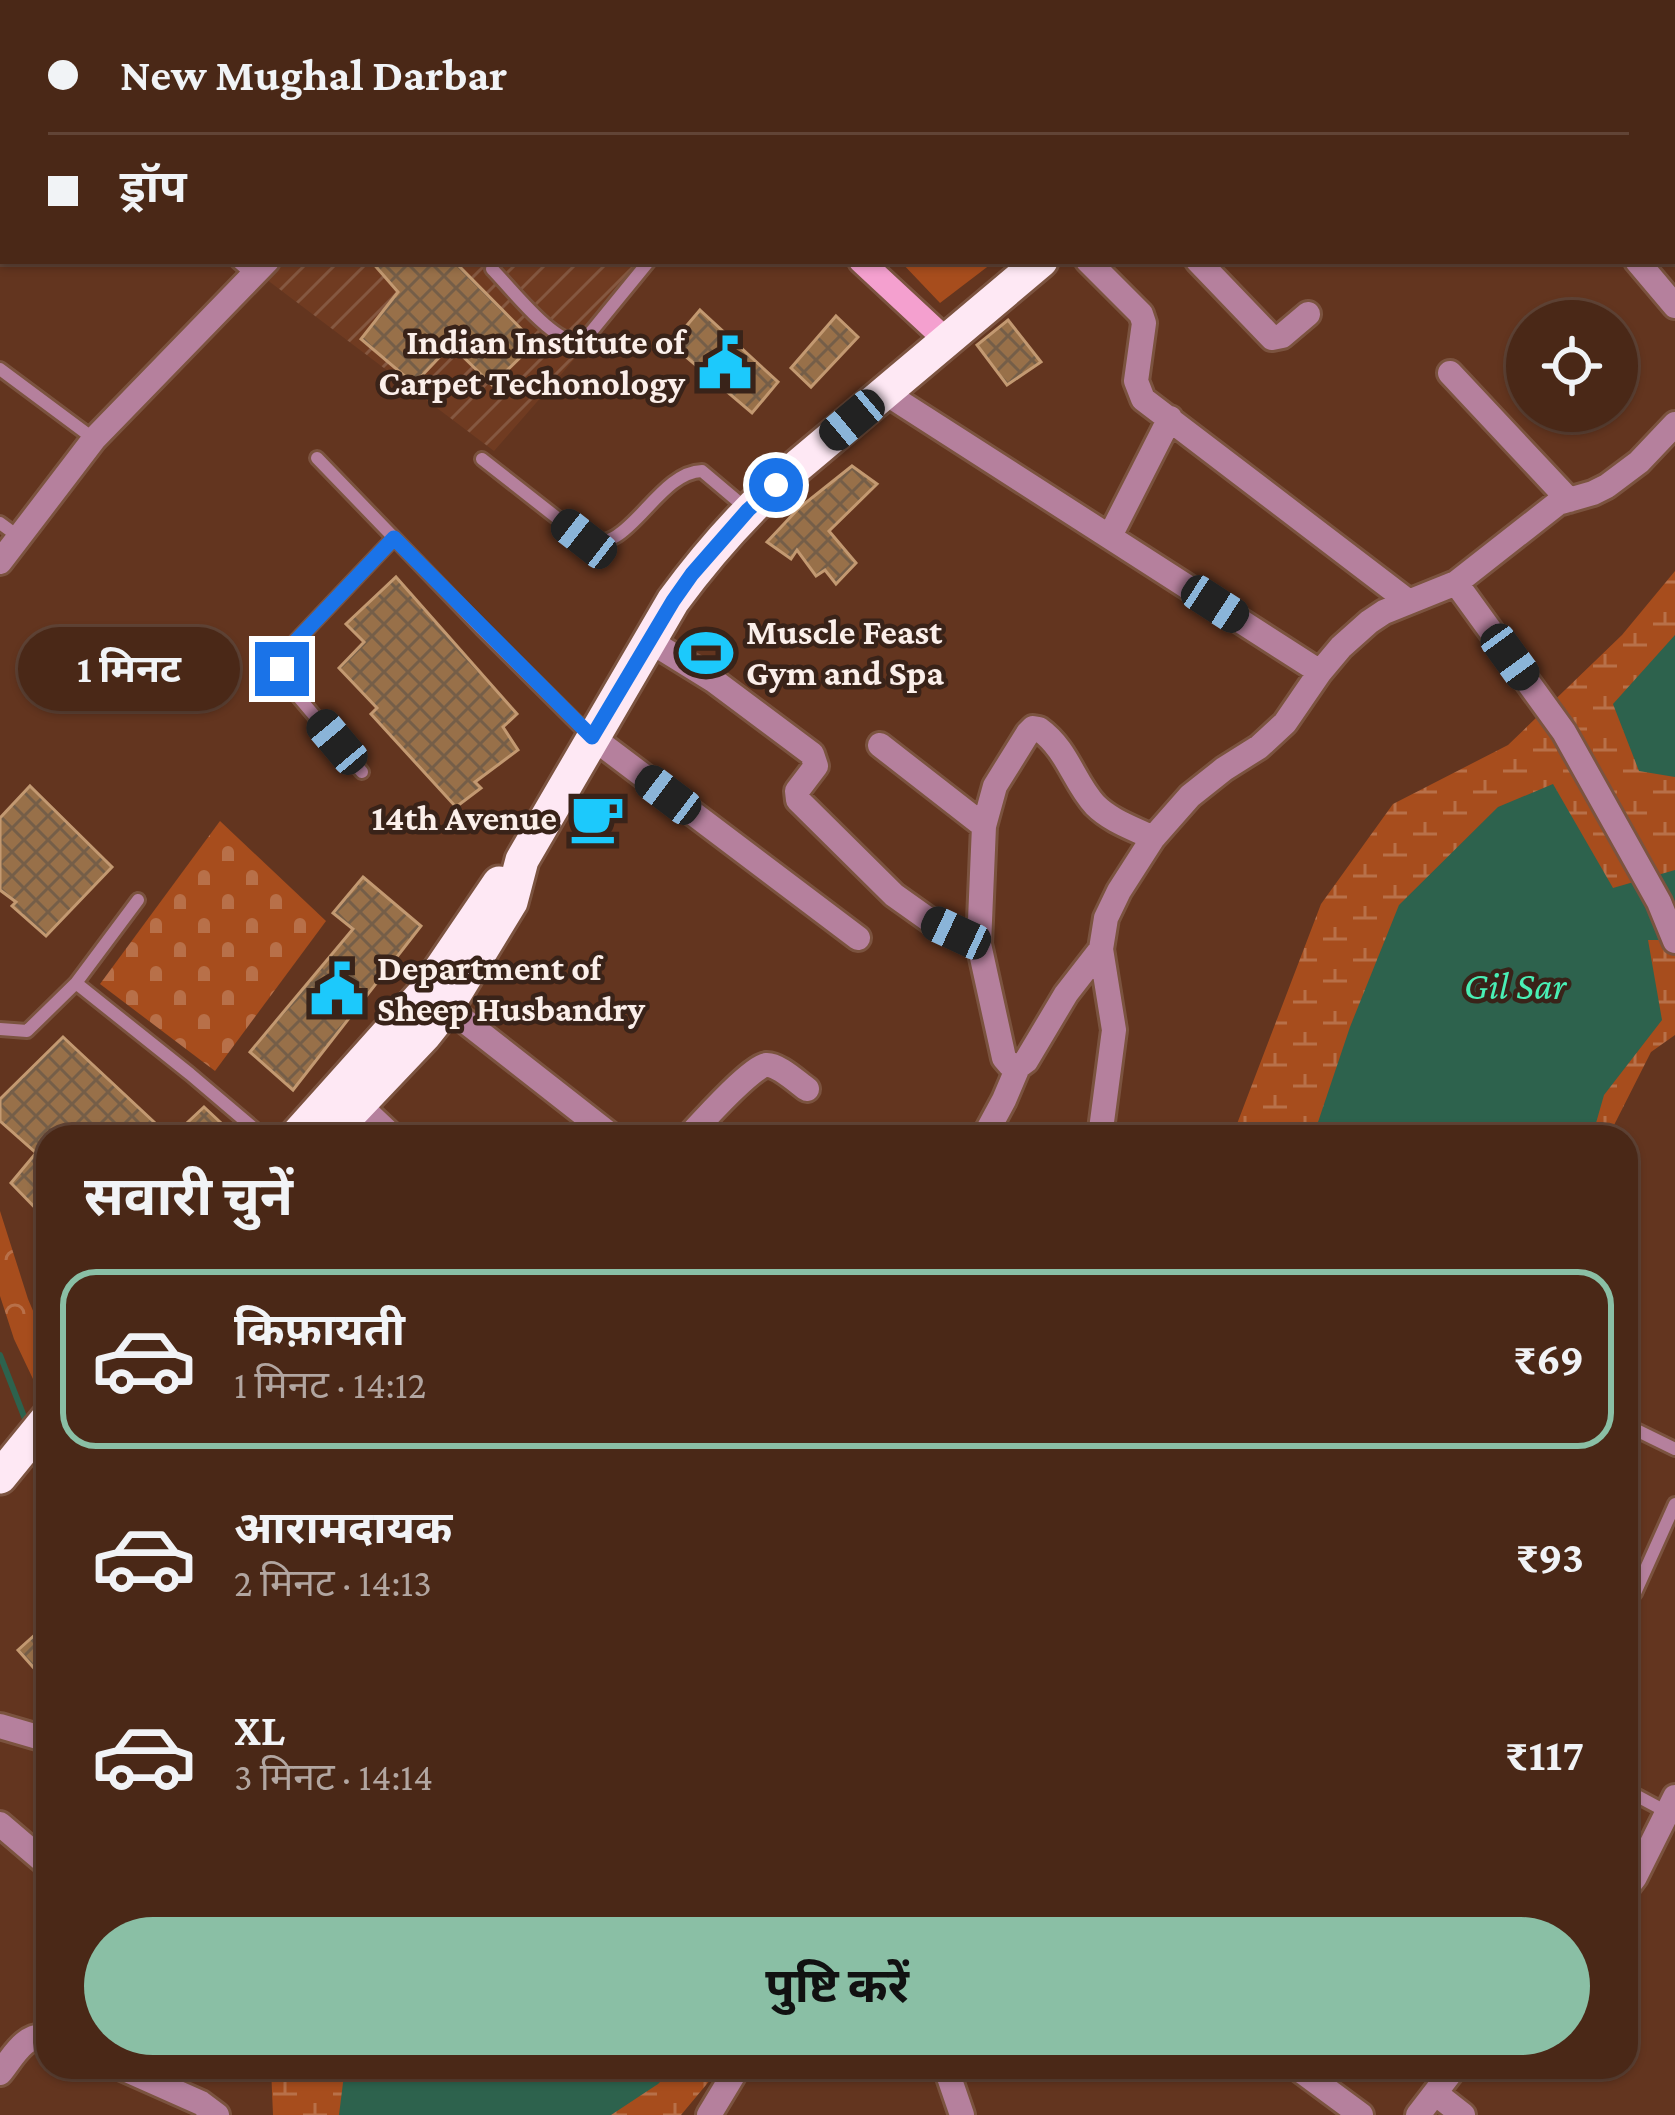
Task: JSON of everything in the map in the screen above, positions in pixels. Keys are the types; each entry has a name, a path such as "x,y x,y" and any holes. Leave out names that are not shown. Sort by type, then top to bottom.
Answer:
{"highway":[{"path":"306,1125 425,992 494,889 522,860 692,574 748,510 1037,264"},
{"path":"339,1125 447,1007 511,902 522,860"},
{"path":"4,1492 36,1447"}],"main road":[{"path":"864,264 946,340"}],"street":[{"path":"1091,264 1142,314 1136,381 1143,399 1409,602"},
{"path":"1201,264 1272,338 1282,336 1308,314"},
{"path":"1640,264 1675,306"},
{"path":"0,562 9,530 252,266"},
{"path":"1450,373 1569,500"},
{"path":"884,392 1319,672"},
{"path":"1110,536 1170,418"},
{"path":"1102,1125 1114,1030 1101,949 1106,918 1153,838 1190,796 1286,723 1319,672 1369,622 1456,583 1544,513 1607,486 1639,462 1675,424"},
{"path":"1456,583 1564,732 1668,923"},
{"path":"650,641 713,680 812,754 816,766 797,791 799,800 894,895 932,922 979,944"},
{"path":"1018,1067 1004,1058 979,944 984,826 995,786 1018,747 1033,728 1046,734 1070,761 1099,809 1153,838"},
{"path":"592,737 858,938"},
{"path":"880,746 984,826"},
{"path":"990,1125 1018,1067 1101,949"},
{"path":"447,1007 598,1125"},
{"path":"700,1125 734,1089 766,1065 807,1089"},
{"path":"358,1104 380,1125"},
{"path":"0,1726 36,1736"},
{"path":"1638,1867 1672,1805"},
{"path":"0,1824 36,1855"},
{"path":"0,2073 36,2036"},
{"path":"147,2079 217,2115"},
{"path":"709,2115 731,2079"},
{"path":"950,2079 962,2115"},
{"path":"1312,2079 1361,2115"},
{"path":"1418,2115 1445,2079"},
{"path":"1435,2092 1462,2115"}],"lane":[{"path":"491,269 552,331 570,341 591,332 648,264"},
{"path":"0,369 94,440"},
{"path":"317,458 592,737"},
{"path":"482,460 596,545 620,534 691,471 702,471 748,510"},
{"path":"362,772 285,681 282,669 296,641 394,538"},
{"path":"0,1029 27,1031 76,983 138,899"},
{"path":"76,983 250,1125"},
{"path":"1638,1430 1675,1449"},
{"path":"1638,1586 1675,1504"},
{"path":"1638,1794 1672,1805"}],"shaded area":[{"path":"246,264 657,264 494,451"}],"green space":[{"path":"903,264 991,264 940,303"},
{"path":"1675,571 1675,1035 1651,1052 1614,1125 1237,1125 1321,904 1393,804 1508,745 1622,635"},
{"path":"220,821 326,921 215,1071 100,984"},
{"path":"0,1211 36,1318 33,1379 14,1339 0,1296"},
{"path":"272,2079 711,2079 681,2115 273,2115"}],"water":[{"path":"1675,635 1675,777 1639,771 1613,704"},
{"name":"Gil Sar","path":"1553,784 1613,888 1675,870 1675,940 1648,940 1662,1020 1604,1095 1595,1125 1317,1125 1399,905 1498,807"},
{"path":"344,2079 663,2079 611,2115 339,2115"}],"building":[{"path":"374,264 457,264 535,343 492,385 451,345 414,384 361,339 398,292"},
{"name":"Indian Institute of Carpet Techonology","path":"700,310 778,382 752,413 671,344"},
{"path":"836,316 858,337 811,387 791,368"},
{"path":"1008,320 1041,362 1007,385 977,345"},
{"path":"852,466 877,484 829,531 856,563 836,584 825,570 816,576 797,550 791,559 767,542 799,508"},
{"path":"396,577 517,714 503,727 518,750 475,782 481,788 456,807 371,714 377,708 339,668 364,642 346,624"},
{"path":"30,786 112,867 46,936 0,890 0,818"},
{"name":"Department of Sheep Husbandry","path":"363,877 421,926 293,1090 250,1052 353,929 333,913"},
{"path":"63,1037 157,1125 36,1125 36,1153 0,1121 0,1099"},
{"path":"204,1107 223,1125 185,1125"},
{"path":"36,1153 36,1209 11,1183"},
{"path":"36,1634 36,1670 18,1650"}],"waterway":[{"path":"0,1355 27,1424"}],"place":[{"name":"Indian Institute of Carpet Techonology","path":"725,363"},
{"name":"Muscle Feast Gym and Spa","path":"706,653"},
{"name":"14th Avenue","path":"597,818"},
{"name":"Department of Sheep Husbandry","path":"337,989"}],"route":[{"path":"282,669 296,641 394,538 592,737 692,574 776,485"}]}
